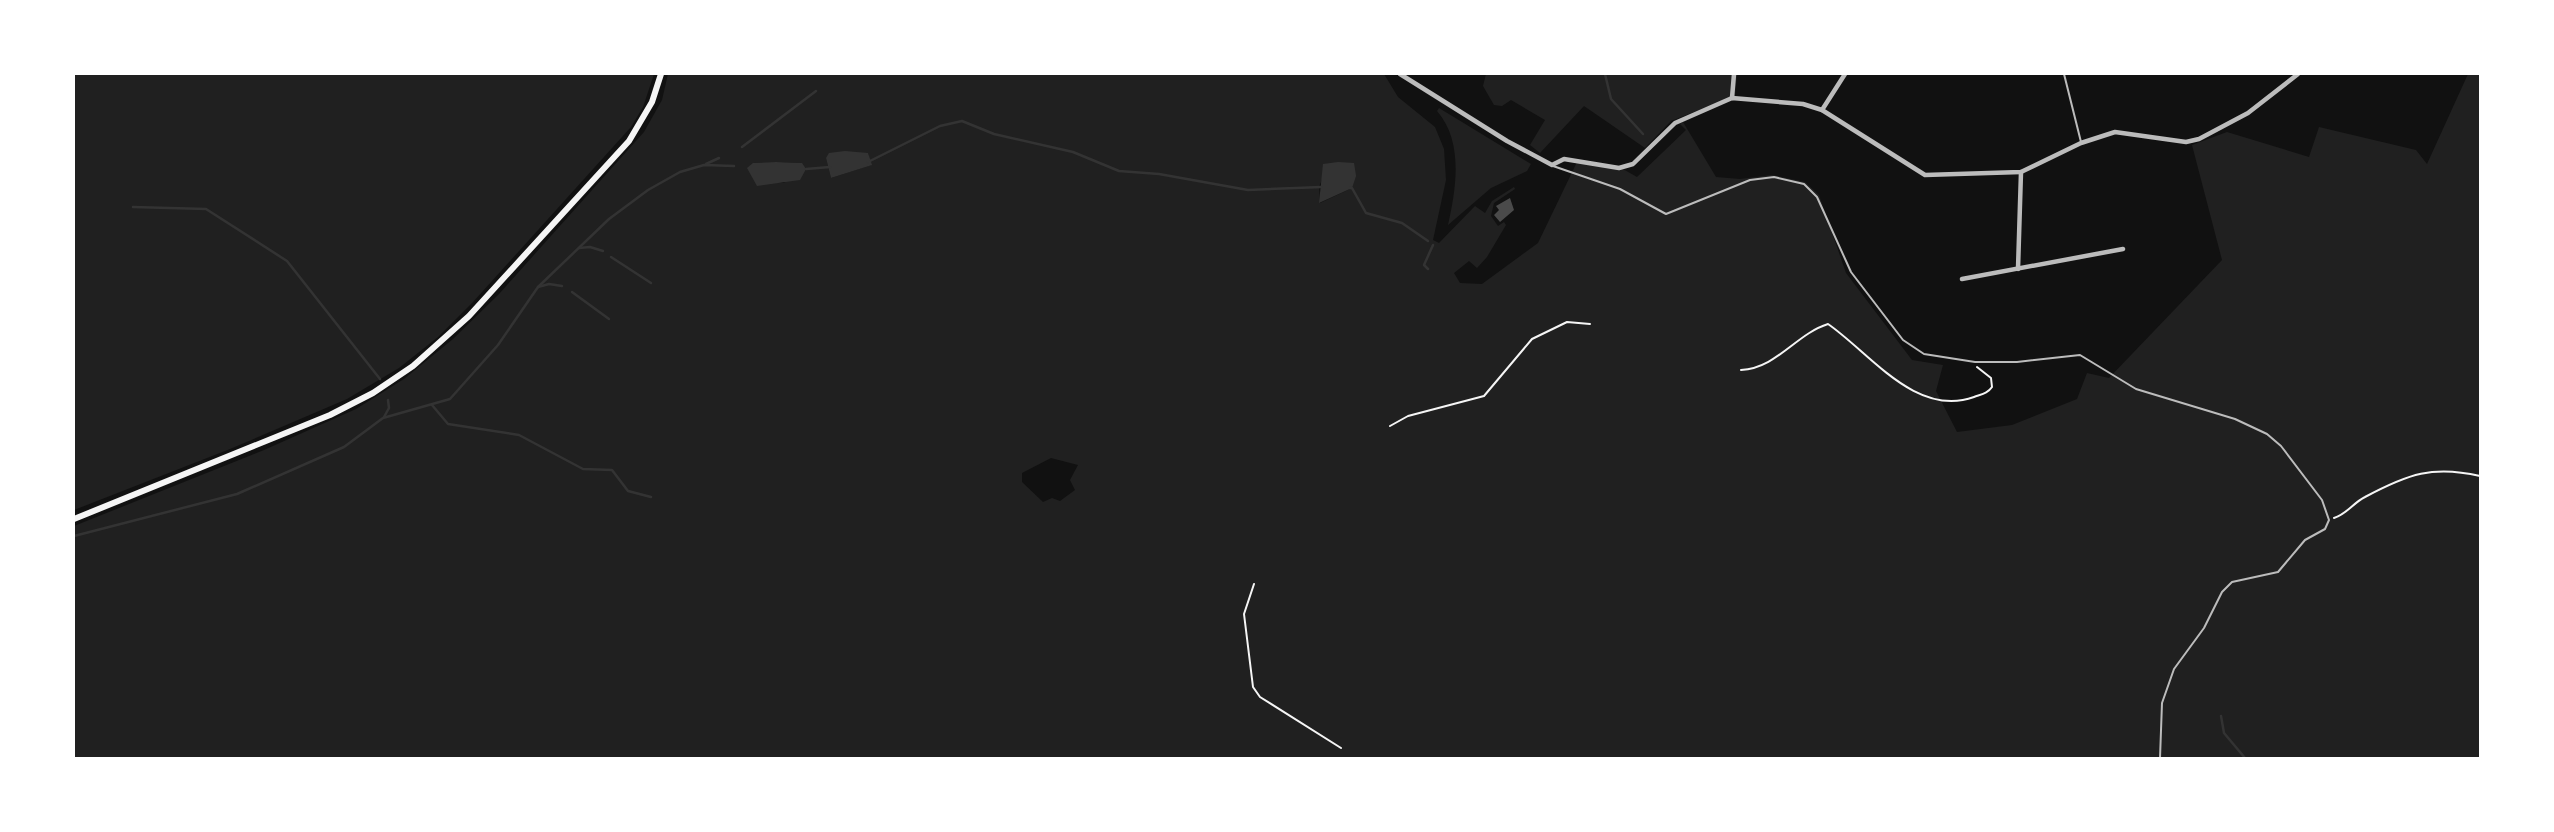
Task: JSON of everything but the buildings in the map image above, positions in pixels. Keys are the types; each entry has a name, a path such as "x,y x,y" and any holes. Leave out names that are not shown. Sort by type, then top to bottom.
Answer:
{"main road":[{"path":"74,519 330,415 373,393 413,366 469,316 628,141 652,102 661,74"}],"street":[{"path":"1399,74 1507,141 1552,165 1564,159 1619,168 1633,164 1675,124 1732,98 1803,104 1822,110 1925,175 2021,172 2081,143 2115,132 2186,142 2199,139 2248,113 2298,74"},
{"path":"1732,98 1734,74"},
{"path":"1822,110 1845,74"},
{"path":"2018,269 2021,172"},
{"path":"1962,279 2123,249"}],"lane":[{"path":"2064,74 2081,143"},
{"path":"1552,165 1620,189 1666,214 1750,180 1774,177 1804,184 1817,197 1851,272 1903,340 1924,354 1975,362 2017,362 2080,355 2136,389 2235,419 2267,434 2281,446 2322,500 2329,520 2325,529 2305,540 2278,572 2232,582 2222,592 2204,628 2167,682 2162,704 2160,758"}],"path":[{"path":"1390,426 1408,416 1484,396 1532,339 1567,322 1590,324"},
{"path":"1741,370 1767,364 1815,328 1828,324 1885,371 1918,393 1946,402 1965,400 1989,392 1992,387 1991,378 1979,371 1975,362"},
{"path":"2329,520 2343,515 2362,498 2402,480 2441,469 2480,476"},
{"path":"1254,584 1244,614 1253,688 1269,703 1341,748"}],"shaded area":[{"path":"74,74 654,74 643,107 631,127 473,302 438,337 399,368 347,399 230,449 74,510"},
{"path":"668,74 1384,74 1398,97 1435,127 1444,149 1446,180 1433,240 1439,243 1475,206 1485,213 1492,201 1514,187 1515,189 1494,203 1491,216 1498,226 1504,222 1506,225 1487,257 1477,268 1469,261 1454,273 1460,283 1482,284 1538,243 1577,162 1621,168 1637,177 1686,130 1680,124 1683,122 1716,177 1740,179 1772,175 1805,182 1819,195 1846,273 1912,360 1943,365 1936,391 1957,432 2012,425 2077,399 2087,373 2109,378 2222,260 2192,145 2227,132 2309,157 2319,127 2416,150 2427,164 2468,74 2480,74 2480,758 74,758 74,526 264,450 356,409 404,379 453,339 499,294 644,132 662,100","holes":["868,153 871,165 831,178 826,158","776,162 802,163 784,183 771,182 753,163","1323,177 1352,188 1320,203 1319,187","1051,458 1078,465 1070,480 1075,490 1060,501 1052,498 1043,502 1022,482 1022,473"]},
{"path":"1486,74 1737,74 1735,96 1671,121 1645,148 1584,106 1540,153 1530,145 1545,120 1511,100 1502,106 1494,105 1483,86"},
{"path":"1439,108 1531,164 1527,171 1491,188 1448,225 1456,166 1451,137 1446,123 1437,111"},
{"path":"829,153 868,153 872,165 831,178 826,158"},
{"path":"753,163 802,163 806,169 800,180 757,186 747,168"},
{"path":"1354,163 1356,176 1352,188 1319,203 1323,164"}],"waterway":[{"path":"1605,74 1611,99 1643,134"},
{"path":"742,147 816,91"},
{"path":"868,162 940,126 962,121 994,134 1073,152 1119,171 1159,174 1248,190 1321,187"},
{"path":"706,164 719,158"},
{"path":"74,536 237,494 344,447 383,418 450,399 498,345 538,287 609,219 648,190 680,172 704,165 734,166"},
{"path":"806,169 830,167"},
{"path":"1349,188 1352,188 1366,213 1402,223 1428,241"},
{"path":"133,207 206,209 287,261 380,379"},
{"path":"1428,269 1424,265 1433,245"},
{"path":"579,248 590,247 603,251"},
{"path":"611,257 651,283"},
{"path":"538,287 549,284 562,286"},
{"path":"572,292 609,319"},
{"path":"384,417 389,408 388,400"},
{"path":"432,405 448,424 519,435 583,469 612,470 628,491 651,497"},
{"path":"2221,716 2224,733 2245,758"}]}
